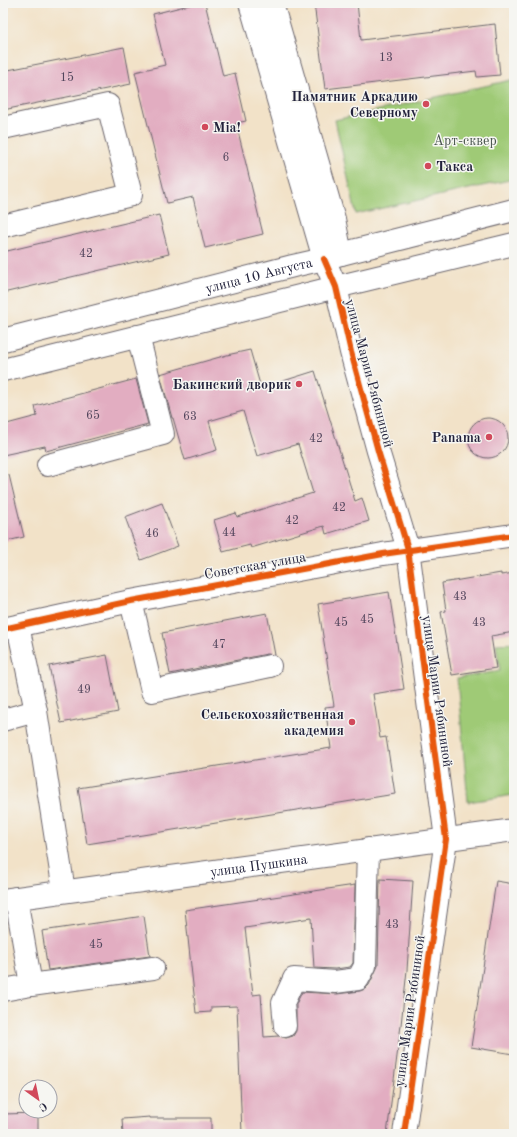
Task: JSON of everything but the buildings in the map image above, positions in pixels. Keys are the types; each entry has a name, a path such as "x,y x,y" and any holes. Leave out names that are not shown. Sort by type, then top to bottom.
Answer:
{"main road":[{"name":"улица Марии Рябининой","path":"250,3 333,256"},
{"name":"улица Марии Рябининой","path":"272,3 334,219 333,256 336,287 351,352 408,549 446,838 404,1134"},
{"path":"3,128 108,105 131,195 3,226"},
{"name":"улица 10 Августа","path":"3,340 514,210"},
{"path":"3,370 514,244"},
{"path":"48,465 163,434 138,336"},
{"name":"Советская улица","path":"8,625 131,600 408,549 514,535"},
{"path":"131,600 152,691 270,666"},
{"path":"8,625 36,711 64,891"},
{"path":"3,720 36,711"},
{"name":"улица Пушкина","path":"9,899 446,838 514,830"},
{"path":"285,1026 283,1003 294,979 335,982 358,978 365,966 368,849"},
{"path":"9,899 31,985"},
{"path":"3,990 153,968"}],"green space":[{"name":"Арт-сквер","path":"511,80 514,93 514,179 356,214 335,120"},
{"path":"514,643 514,795 468,802 457,678 500,671 496,644"}],"cycle path":[{"path":"324,259 336,287 351,352 378,451 408,549 446,839 404,1134"},
{"path":"3,629 131,601 383,554 514,535"}],"place":[{"name":"Памятник Аркадию Северному","path":"426,104"},
{"name":"Mia!","path":"205,127"},
{"name":"Такса","path":"428,166"},
{"name":"Бакинский дворик","path":"299,384"},
{"name":"Panama","path":"489,437"},
{"name":"Сельскохозяйственная академия","path":"352,722"}]}
